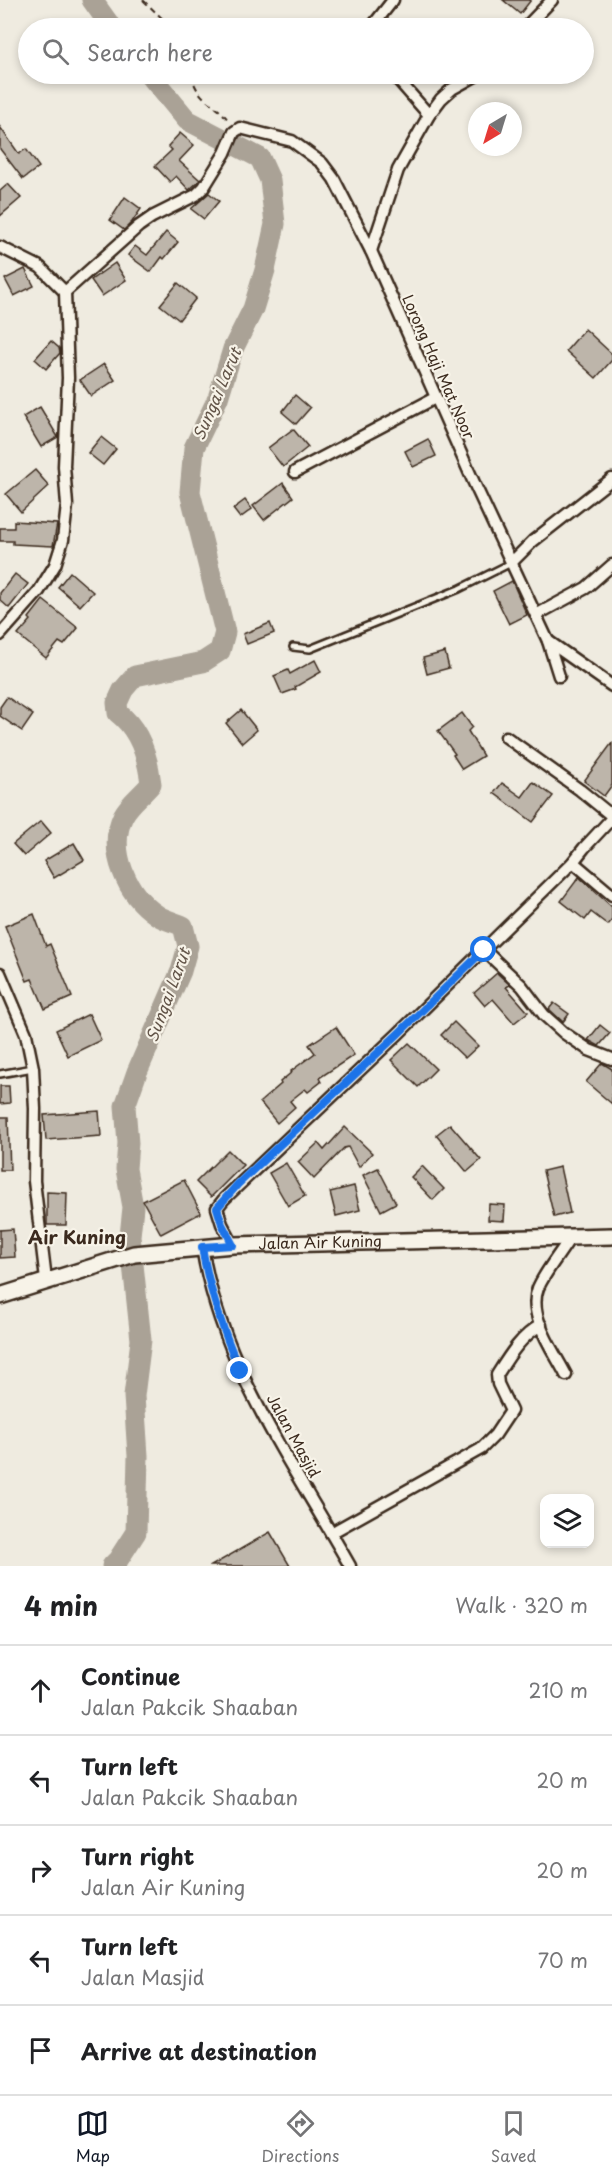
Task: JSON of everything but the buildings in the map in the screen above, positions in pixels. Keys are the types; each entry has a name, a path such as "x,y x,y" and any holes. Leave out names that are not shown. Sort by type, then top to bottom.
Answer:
{"main road":[{"name":"Jalan Air Kuning","path":"0,1296 134,1254 202,1247 612,1236"}],"street":[{"path":"379,18 393,0"},
{"path":"535,18 552,0"},
{"path":"402,84 429,115"},
{"path":"371,251 398,170 429,115 441,99 461,84"},
{"name":"Lorong Haji Mat Noor","path":"234,132 240,128 292,141 315,157 334,179 371,251 435,398 548,641 559,676"},
{"path":"65,292 139,226 196,195 204,187 225,153 234,132"},
{"path":"0,247 40,267 65,292 68,378 64,466 67,505 63,540 55,564 39,591 0,635"},
{"path":"295,472 435,398"},
{"path":"511,563 532,541 610,486"},
{"path":"536,615 586,588 612,566"},
{"path":"548,641 612,686"},
{"path":"233,1245 218,1214 217,1208 224,1199 484,950 573,862 612,817 580,790 506,737"},
{"path":"573,862 612,895"},
{"path":"484,950 522,986 544,1015 564,1033 589,1050 612,1059"},
{"path":"0,973 26,1034 33,1068 34,1181 46,1280"},
{"path":"566,1375 541,1325 536,1298 538,1287 571,1236"},
{"name":"Jalan Masjid","path":"202,1247 205,1268 222,1329 240,1371 275,1438 350,1566"},
{"path":"331,1533 481,1449 495,1435 511,1410 498,1384 497,1375 517,1344 531,1330 541,1325"}],"lane":[{"path":"293,647 310,649 459,589 511,563"},
{"path":"0,1074 33,1068"}],"path":[{"path":"143,0 162,18"},
{"path":"194,84 203,98 219,109 229,121 234,132"}],"waterway":[{"name":"Sungai Larut","path":"92,0 105,18"},
{"name":"Sungai Larut","path":"112,1566 136,1532 138,1456 134,1396 141,1340 130,1236 133,1207 126,1169 128,1143 125,1106 137,1072 181,971 188,946 183,926 160,917 146,906 129,884 123,871 117,843 123,816 151,784 142,745 132,727 118,713 117,703 123,690 135,676 203,662 220,651 225,632 190,492 194,448 218,398 233,349 253,309 265,270 275,224 270,180 260,158 187,120 157,84"}],"district":[{"name":"Air Kuning","path":"77,1238"}],"route":[{"path":"240,1371 222,1329 205,1268 202,1247 233,1245 217,1208 238,1184 484,950"}]}
